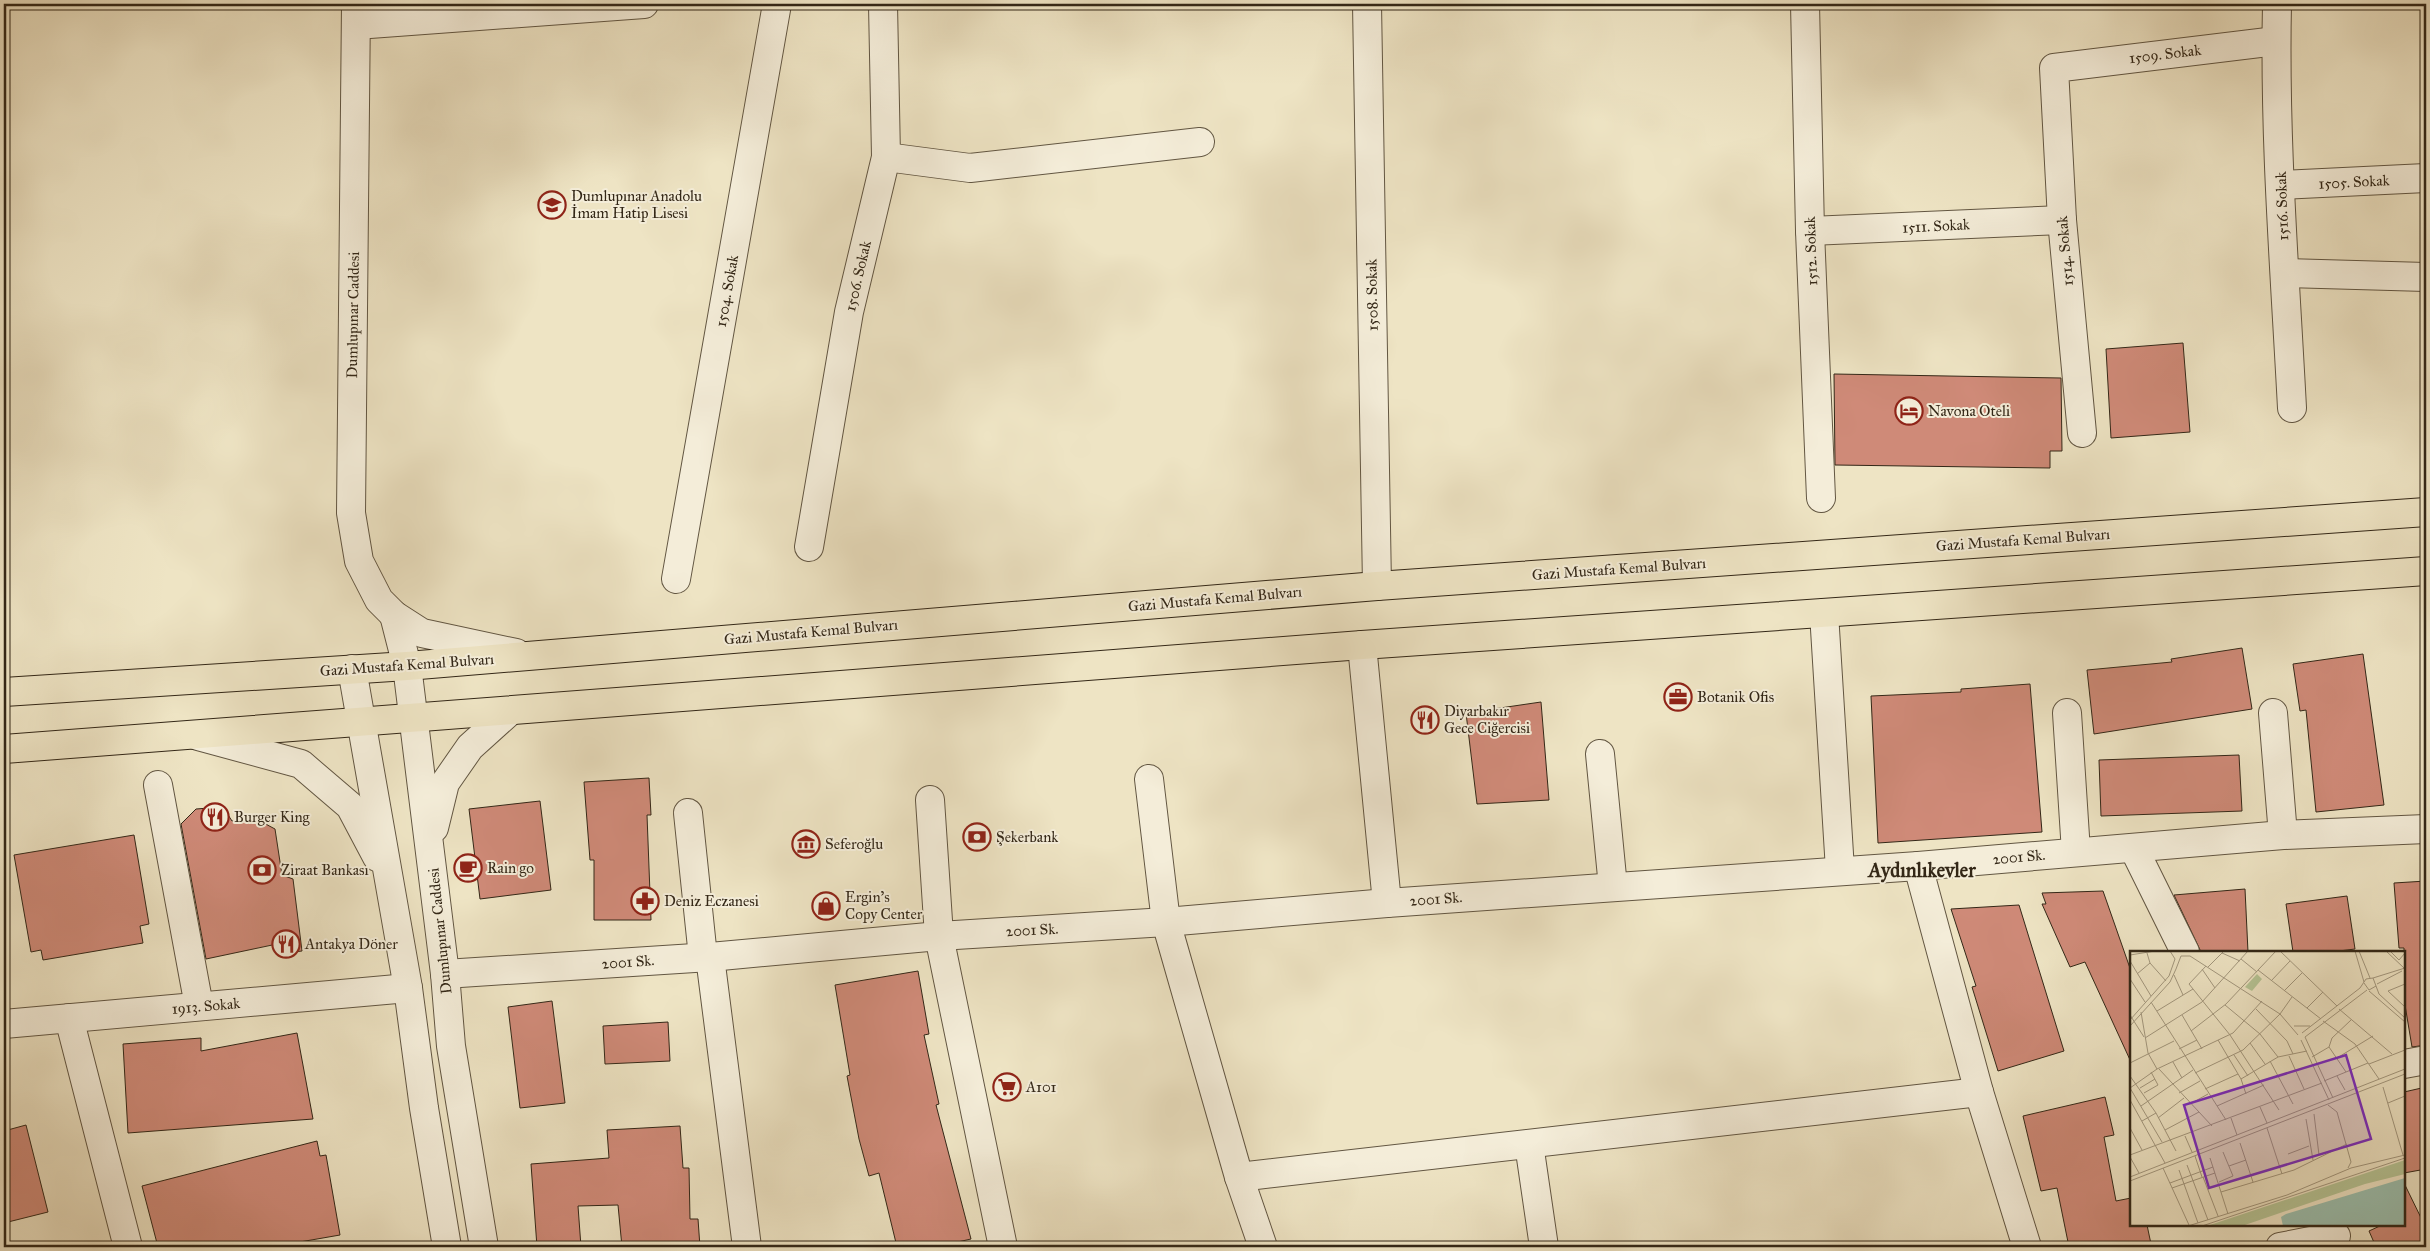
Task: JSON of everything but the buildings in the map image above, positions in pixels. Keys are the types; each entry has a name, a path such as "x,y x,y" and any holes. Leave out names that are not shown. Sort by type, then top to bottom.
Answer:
{"highway":[{"name":"Gazi Mustafa Kemal Bulvarı","path":"4,692 408,666 1378,586 2426,512"},
{"path":"4,748 189,733 414,719 1362,644 2426,571"}],"street":[{"path":"356,14 644,4"},
{"name":"1504. Sokak","path":"676,579 777,4"},
{"name":"1506. Sokak","path":"809,547 849,312 886,156 883,4"},
{"name":"1508. Sokak","path":"1367,4 1378,586"},
{"name":"1512. Sokak","path":"1805,4 1810,231 1820,498"},
{"name":"1516. Sokak","path":"2277,4 2276,41 2281,185 2292,408"},
{"name":"Dumlupınar Caddesi","path":"356,14 351,513 359,561 379,600 394,615 422,633 530,656"},
{"name":"1509. Sokak","path":"2054,68 2276,41"},
{"name":"1514. Sokak","path":"2054,68 2062,220 2082,433"},
{"path":"886,156 970,168 1200,142"},
{"name":"1505. Sokak","path":"2281,185 2426,178"},
{"name":"1511. Sokak","path":"1810,231 2062,220"},
{"path":"2285,273 2426,277"},
{"path":"1824,613 1840,870"},
{"name":"Dumlupınar Caddesi","path":"394,615 408,666 446,974 451,1046 484,1247"},
{"path":"1362,644 1387,903"},
{"path":"352,669 408,988 424,1108 447,1247"},
{"path":"430,844 445,783 470,747 510,711"},
{"path":"2067,713 2076,852"},
{"path":"2273,713 2283,836"},
{"path":"189,733 301,764 350,806 388,877"},
{"path":"1600,754 1613,888"},
{"path":"1149,780 1166,922 1239,1178 1263,1247"},
{"path":"158,785 199,1006"},
{"path":"930,800 939,936 1003,1247"},
{"path":"688,813 747,1247"},
{"name":"2001 Sk.","path":"446,974 707,957 939,936 1166,922 1387,903 1918,866 2283,836 2426,829"},
{"path":"2134,849 2185,951"},
{"path":"1918,866 1979,1092 2027,1247"},
{"name":"1913. Sokak","path":"4,1024 408,988"},
{"path":"69,1018 128,1247"},
{"path":"2405,1064 2426,1060"},
{"path":"1239,1178 1979,1092"},
{"path":"1529,1144 1544,1247"},
{"path":"2280,1247 2336,1236"}],"place":[{"name":"Dumlupınar Anadolu İmam Hatip Lisesi","path":"552,205"},
{"name":"Navona Oteli","path":"1909,411"},
{"name":"Botanik Ofis","path":"1678,697"},
{"name":"Diyarbakır Gece Ciğercisi","path":"1425,720"},
{"name":"Burger King","path":"215,817"},
{"name":"Şekerbank","path":"977,837"},
{"name":"Seferoğlu","path":"806,844"},
{"name":"Rain go","path":"468,868"},
{"name":"Ziraat Bankası","path":"262,870"},
{"name":"Deniz Eczanesi","path":"645,901"},
{"name":"Ergin's Copy Center","path":"826,906"},
{"name":"Antakya Döner","path":"286,944"},
{"name":"A101","path":"1007,1087"}],"district":[{"name":"Aydınlıkevler","path":"1922,870"}]}
